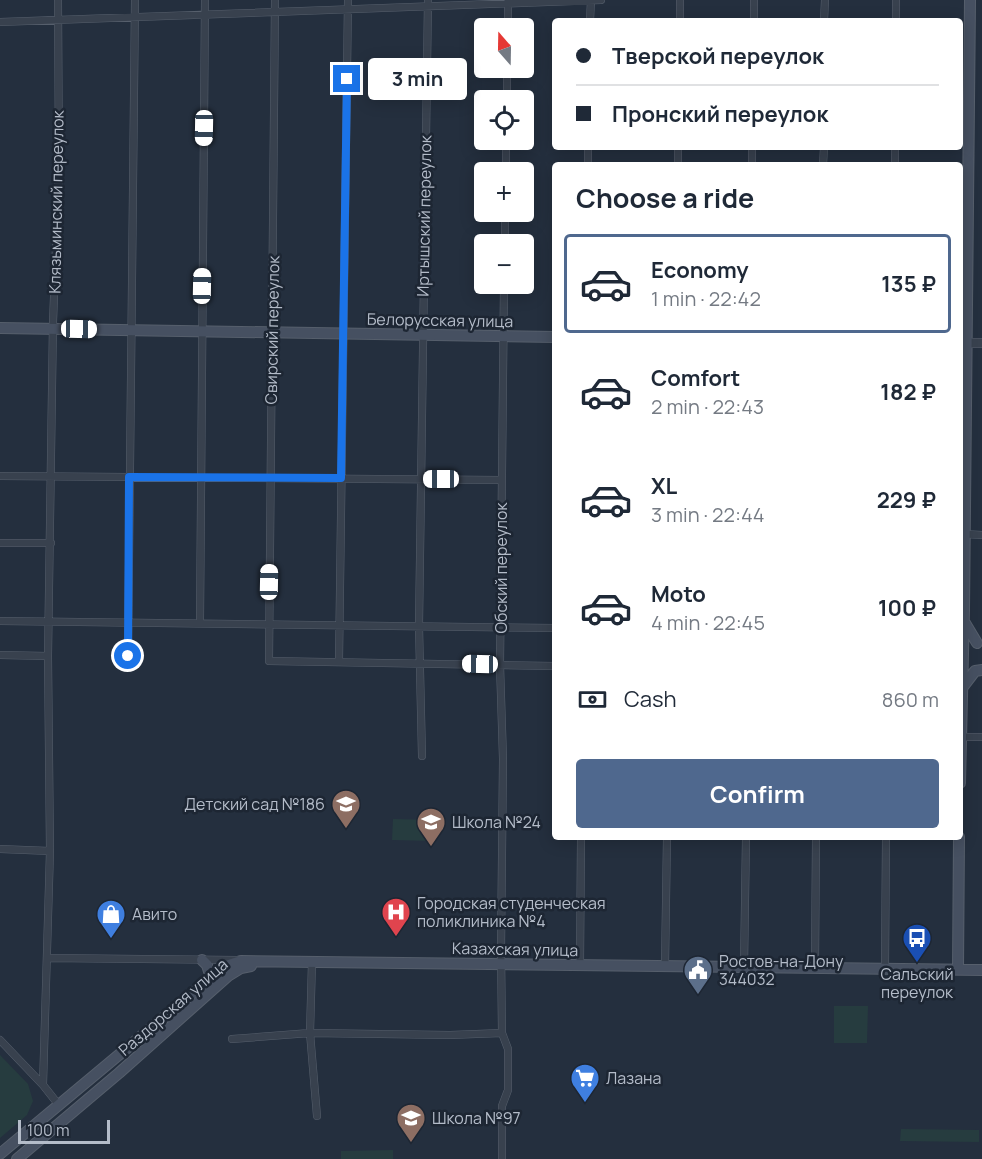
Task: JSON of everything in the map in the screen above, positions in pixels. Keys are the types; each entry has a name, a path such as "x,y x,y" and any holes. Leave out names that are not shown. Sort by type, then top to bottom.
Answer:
{"main road":[{"path":"963,627 963,343 970,0"},
{"name":"Белорусская улица","path":"0,328 552,337"},
{"path":"963,654 968,646 980,644 964,621"},
{"path":"963,658 966,667 980,670"},
{"path":"963,687 980,670"},
{"path":"958,969 959,840"},
{"path":"202,960 207,964 208,981"},
{"name":"Казахская улица","path":"248,960 982,970"},
{"name":"Раздорская улица","path":"0,1154 208,981 229,966 248,960"},
{"name":"Раздорская улица","path":"14,1142 23,1157 234,972 247,967 285,962"},
{"name":"Раздорская улица","path":"109,1062 119,1073"}],"street":[{"name":"Клязьминский переулок","path":"43,1085 50,851 48,656 58,171 58,0"},
{"path":"128,656 135,0"},
{"path":"200,623 205,0"},
{"name":"Свирский переулок","path":"275,0 269,661 339,662"},
{"path":"348,0 339,662 552,666"},
{"path":"590,18 591,0"},
{"path":"0,22 348,10 428,4 601,0"},
{"path":"680,0 680,18"},
{"path":"754,0 754,18"},
{"path":"824,18 825,0"},
{"path":"896,0 896,18"},
{"path":"508,2 508,18"},
{"name":"Иртышский переулок","path":"422,756 422,680 419,663 420,479 428,4"},
{"name":"Обский переулок","path":"501,1159 502,1106 508,1090 508,1049 502,1033 503,759 500,665 504,294"},
{"path":"963,343 982,343"},
{"path":"0,476 501,480"},
{"path":"964,534 982,535"},
{"path":"0,543 51,543"},
{"path":"0,621 552,628"},
{"path":"0,655 48,656"},
{"path":"963,737 982,737"},
{"path":"580,964 581,840"},
{"path":"665,966 667,840"},
{"path":"744,967 746,840"},
{"path":"816,840 816,968"},
{"path":"885,968 886,840"},
{"path":"0,849 50,851"},
{"name":"Казахская улица","path":"48,958 248,960"},
{"path":"312,962 310,1033 317,1116"},
{"path":"232,1039 310,1033 450,1035 502,1033"},
{"path":"0,1040 58,1104"}],"green space":[{"path":"393,819 432,820 432,841 392,840"},
{"path":"834,1006 868,1006 867,1043 834,1043"},
{"path":"0,1055 28,1084 33,1101 27,1115 0,1138"},
{"path":"901,1129 979,1130 979,1142 900,1141"},
{"path":"393,1150 393,1159 341,1159 341,1151"}],"place":[{"name":"Детский сад №186","path":"346,830"},
{"name":"Школа №24","path":"431,848"},
{"name":"Городская студенческая поликлиника №4","path":"396,938"},
{"name":"Авито","path":"111,940"},
{"name":"Сальский переулок","path":"917,964"},
{"name":"Ростов-на-Дону 344032","path":"698,996"},
{"name":"Лазана","path":"585,1104"},
{"name":"Школа №97","path":"411,1144"}],"route":[{"path":"128,656 129,477 341,478 347,79"}]}
